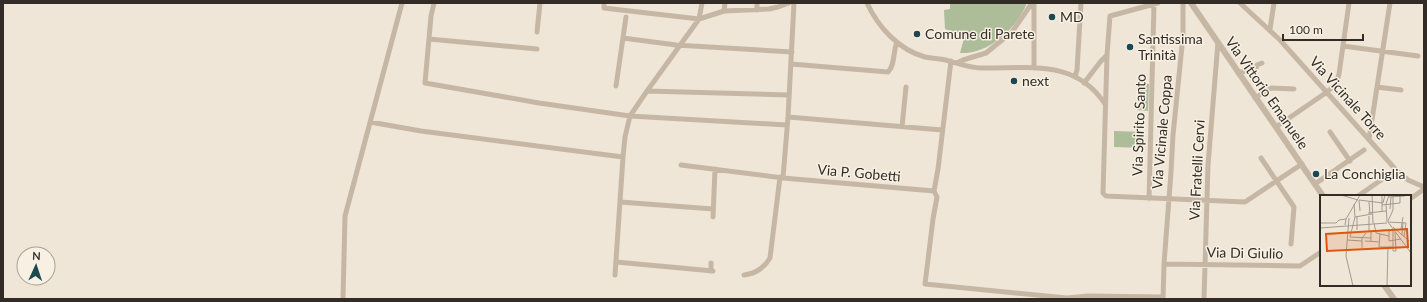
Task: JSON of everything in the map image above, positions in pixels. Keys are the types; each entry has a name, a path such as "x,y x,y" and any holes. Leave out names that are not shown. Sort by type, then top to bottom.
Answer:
{"street":[{"path":"343,299 345,216 402,3"},
{"path":"434,3 431,16 425,83 539,103 630,116 787,125"},
{"path":"537,32 540,3"},
{"path":"604,3 604,8 699,19 724,11 757,10 789,3"},
{"path":"615,275 623,157 630,116 647,90 699,19 702,3"},
{"path":"724,11 725,3"},
{"path":"757,10 758,3"},
{"path":"744,275 757,271 764,266 770,258 772,248 788,117 794,3"},
{"path":"867,3 875,19 885,32 906,48 924,57 951,61 979,68 1045,68 1058,70 1081,79 1092,88 1105,104"},
{"path":"957,63 986,53 1012,32 1033,3"},
{"path":"1033,3 1034,68"},
{"path":"1075,77 1077,70 1080,3"},
{"name":"Via Vicinale Coppa","path":"1163,298 1174,120 1183,36 1182,3"},
{"name":"Via Vittorio Emanuele","path":"1191,3 1322,195"},
{"name":"Via Vicinale Torre","path":"1240,3 1270,29 1402,175 1424,188"},
{"path":"1270,29 1274,3"},
{"path":"1276,127 1327,92 1336,84 1338,80 1349,3"},
{"path":"1370,139 1376,87 1390,3"},
{"path":"1156,4 1110,16 1102,193 1106,196 1149,199 1245,202 1302,164"},
{"name":"Via Spirito Santo","path":"1149,199 1156,4"},
{"path":"616,86 626,17"},
{"path":"623,38 680,45 792,52"},
{"path":"429,39 537,49"},
{"path":"791,64 888,72 891,67 897,42"},
{"name":"Via Fratelli Cervi","path":"1204,299 1206,200 1218,42"},
{"path":"1343,46 1418,56"},
{"path":"1084,83 1101,61 1108,55"},
{"path":"951,61 934,191 937,197 925,284 1067,298 1088,296 1163,298"},
{"path":"1238,73 1256,68 1257,65 1262,63"},
{"path":"902,127 906,87"},
{"path":"1376,87 1401,90"},
{"path":"1255,98 1271,88 1294,89"},
{"path":"647,90 789,95"},
{"path":"788,117 942,130"},
{"path":"370,122 436,133 623,157"},
{"path":"1330,132 1350,161"},
{"path":"1315,184 1364,150"},
{"path":"1261,158 1294,208 1291,244"},
{"name":"Via P. Gobetti","path":"681,165 781,178 934,191"},
{"path":"713,217 715,169"},
{"path":"1359,195 1394,171"},
{"path":"1411,198 1424,188"},
{"path":"620,202 713,209"},
{"name":"Via Di Giulio","path":"1164,264 1300,266 1320,253"},
{"path":"616,262 712,271 711,263"},
{"path":"1385,286 1394,299"}],"green space":[{"path":"950,3 1027,3 1016,22 1009,31 1000,38 981,49 960,53 965,35 945,29 944,10 950,9"},
{"path":"1138,83 1149,84 1148,111 1137,110"},
{"path":"1114,131 1144,132 1144,148 1114,147"}],"place":[{"name":"MD","path":"1052,17"},
{"name":"Comune di Parete","path":"917,34"},
{"name":"Santissima Trinità","path":"1130,47"},
{"name":"next","path":"1014,81"},
{"name":"La Conchiglia","path":"1316,174"}]}
